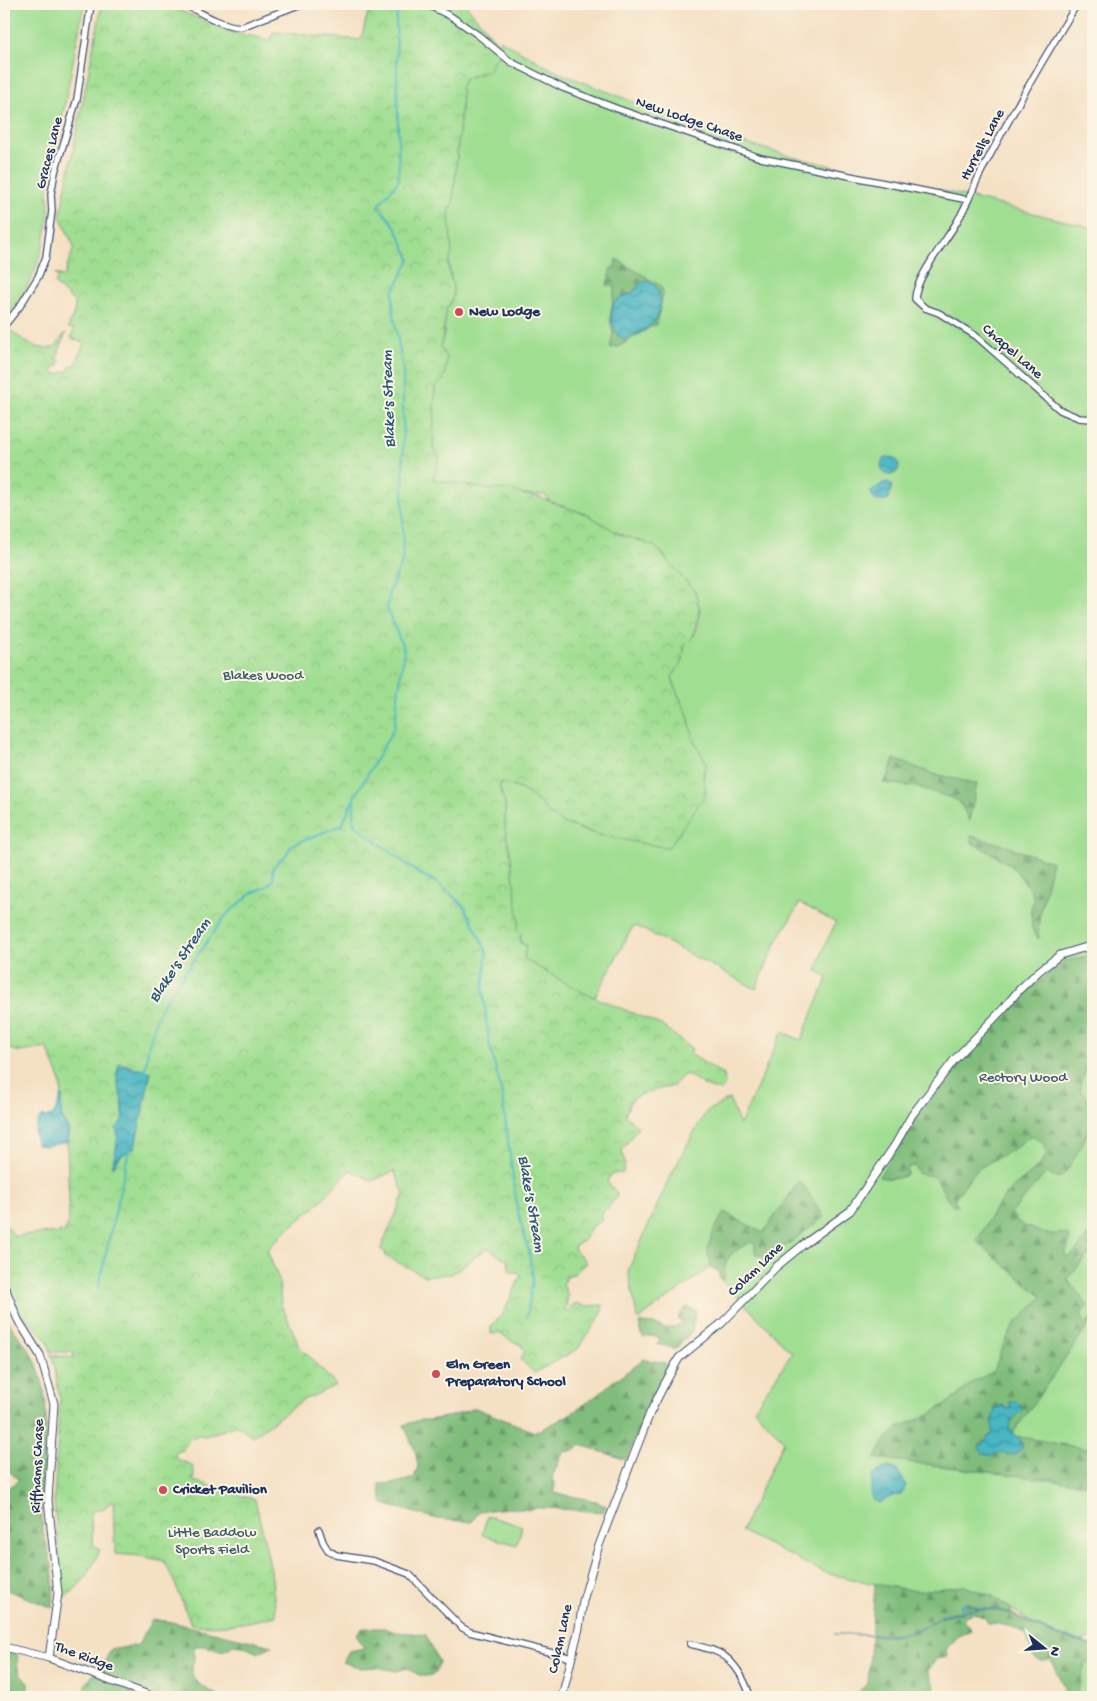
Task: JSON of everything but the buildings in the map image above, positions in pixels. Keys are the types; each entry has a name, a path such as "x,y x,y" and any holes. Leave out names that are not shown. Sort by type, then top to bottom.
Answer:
{"street":[{"name":"Graces Lane","path":"4,326 38,278 46,257 52,211 51,194 55,172 77,99 91,4"},
{"path":"184,4 206,15 241,27 301,4"},
{"name":"New Lodge Chase","path":"426,4 452,17 511,62 563,88 618,109 761,158 968,200"},
{"name":"Hurrells Lane","path":"915,300 915,294 923,276 958,220 985,166 1047,53 1077,4"},
{"name":"Chapel Lane","path":"915,300 925,308 939,313 976,336 1060,410 1079,418 1093,419"},
{"name":"Colam Lane","path":"562,1697 579,1628 583,1600 598,1548 650,1413 679,1358 722,1323 776,1267 850,1211 895,1145 912,1115 955,1059 1004,1008 1018,990 1060,955 1093,945"},
{"name":"Riffhams Chase","path":"4,1285 18,1320 40,1355 54,1404 48,1500 58,1594 49,1658"},
{"path":"319,1530 328,1550 336,1555 374,1561 409,1574 462,1627 470,1632 572,1658"},
{"path":"690,1644 708,1649 728,1659 741,1677 750,1697"},
{"name":"The Ridge","path":"4,1646 49,1658 154,1697"}],"green space":[{"path":"4,4 84,4 57,152 49,182 49,211 44,241 29,283 14,308 4,320"},
{"name":"Blakes Wood","path":"102,4 164,4 231,32 271,40 273,32 361,40 367,16 373,4 465,4 502,48 488,71 465,78 460,88 462,95 453,204 449,214 452,255 448,265 453,292 446,311 440,347 447,358 445,374 444,379 435,387 433,447 439,457 433,480 487,489 512,490 524,495 538,497 588,515 619,534 655,546 695,592 699,605 693,637 684,646 683,660 672,677 677,693 687,713 694,740 706,763 703,777 706,794 669,847 600,835 562,823 549,814 538,801 521,789 500,782 500,789 505,804 505,829 511,857 519,923 517,929 521,934 520,943 526,945 524,959 582,992 661,1025 692,1049 690,1054 724,1075 725,1086 722,1090 710,1088 685,1074 673,1086 639,1095 631,1100 625,1115 638,1127 622,1150 625,1164 623,1173 612,1174 607,1182 617,1193 617,1196 608,1208 603,1211 601,1221 592,1226 582,1242 574,1247 575,1251 586,1263 574,1274 568,1275 563,1284 568,1296 565,1311 568,1311 577,1303 585,1306 603,1305 601,1315 578,1349 534,1373 520,1359 525,1351 520,1344 513,1342 500,1333 491,1334 491,1327 504,1312 521,1275 518,1272 510,1272 508,1261 487,1248 452,1274 425,1276 385,1256 386,1253 381,1248 404,1194 394,1171 372,1181 350,1170 316,1206 287,1230 267,1250 279,1280 281,1304 300,1347 336,1385 304,1399 253,1436 237,1425 206,1436 198,1435 187,1441 183,1450 176,1452 175,1457 192,1466 193,1481 255,1499 271,1570 276,1616 212,1626 191,1624 164,1561 141,1556 115,1554 113,1500 104,1508 91,1512 94,1546 100,1550 82,1582 72,1592 65,1597 63,1596 54,1502 60,1399 53,1359 50,1353 52,1355 73,1358 74,1352 51,1352 47,1341 38,1330 14,1309 4,1278 4,1227 8,1227 14,1236 65,1231 69,1208 67,1142 69,1130 61,1115 62,1095 60,1079 47,1048 20,1052 4,1047 4,497 10,480 4,471 4,329 6,327 23,340 41,348 55,347 66,332 56,359 61,361 53,370 55,374 67,372 71,365 75,366 84,343 71,338 74,329 68,328 74,313 75,303 55,284 58,276 55,274 64,276 74,247 60,216"},
{"path":"499,39 555,71 720,136 793,157 948,192 1093,228 1093,1638 1081,1642 1055,1635 1038,1627 992,1596 916,1593 825,1573 741,1531 784,1441 754,1409 792,1353 720,1279 718,1271 711,1267 638,1320 628,1271 668,1181 706,1112 729,1099 740,1125 782,1032 801,1040 828,977 817,971 825,944 836,923 800,903 777,941 756,989 636,926 632,928 595,997 582,994 524,959 526,945 521,944 521,934 517,929 511,857 505,829 505,804 500,789 500,782 521,789 538,801 549,814 579,829 600,835 623,838 694,809 706,794 703,777 706,763 694,740 687,713 677,693 672,677 683,660 684,646 693,637 698,626 700,610 695,592 660,551 645,542 629,538 612,530 588,515 550,502 545,495 524,495 512,490 487,489 433,480 439,457 433,447 435,387 440,347 444,335 446,308 453,289 448,259 448,213 453,202 462,95 458,90 465,78 488,71 502,48"},
{"path":"616,259 661,286 663,293 656,324 618,347 610,348 613,334 610,318 615,287 607,285 611,268 615,268","holes":["639,284 618,337 618,299 633,292"]},
{"path":"894,759 934,774 977,784 969,821 957,800 918,787 883,783 889,774"},
{"path":"971,836 1052,862 1041,909 1038,928 1039,939 1034,934 1032,928 1031,908 1034,900 1031,891 1013,867 972,843"},
{"name":"Rectory Wood","path":"1093,955 1093,1046 1081,1081 1080,1090 1093,1104 1093,1119 1079,1150 1064,1174 1057,1178 1047,1172 1011,1213 1024,1226 1046,1234 1067,1234 1070,1240 1065,1255 1067,1257 1076,1251 1087,1236 1093,1235 1093,1250 1067,1279 1088,1306 1082,1312 1082,1321 1085,1323 1092,1320 1013,1433 1009,1428 1011,1421 1022,1410 1022,1407 1015,1401 1010,1401 1011,1408 1007,1409 1001,1405 993,1433 981,1451 989,1455 1003,1451 1006,1454 1014,1455 1022,1448 1022,1443 1016,1436 1093,1450 1093,1485 875,1458 887,1438 899,1427 929,1415 956,1397 974,1381 993,1372 1005,1342 1015,1324 1042,1297 976,1241 998,1205 1010,1190 1038,1167 1045,1157 1046,1150 1038,1139 1033,1136 1028,1137 1015,1148 974,1173 954,1199 958,1206 949,1202 935,1178 919,1174 915,1166 908,1167 907,1174 897,1178 879,1177 918,1114 951,1071 1009,1008 1064,961"},
{"path":"799,1181 805,1187 824,1217 774,1255 763,1267 765,1258 755,1253 755,1244 750,1242 738,1249 727,1260 724,1280 720,1279 718,1271 711,1267 708,1251 713,1234 724,1212 763,1233"},
{"path":"686,1307 696,1311 692,1331 676,1349 657,1344 661,1341 658,1337 649,1336 643,1338 639,1323 671,1328 682,1324 678,1317"},
{"path":"4,1314 34,1358 43,1384 46,1403 46,1423 41,1501 42,1521 52,1566 53,1608 4,1589 4,1491 19,1480 4,1467"},
{"path":"643,1359 665,1363 667,1367 626,1460 581,1445 576,1450 563,1452 553,1475 554,1493 588,1499 606,1506 603,1512 547,1508 529,1510 510,1508 479,1511 472,1522 438,1519 383,1504 379,1484 395,1483 414,1478 418,1466 415,1451 404,1425 419,1420 452,1416 475,1408 535,1432 559,1421 579,1408"},
{"path":"487,1516 522,1526 517,1545 482,1535"},
{"path":"875,1584 917,1591 964,1586 992,1596 1011,1609 1012,1614 1053,1635 1093,1646 1093,1661 1085,1664 1076,1697 1067,1697 1050,1659 1043,1661 1035,1658 1023,1633 1006,1626 988,1623 985,1618 974,1613 964,1616 964,1622 970,1627 971,1631 958,1636 946,1650 947,1657 936,1659 927,1670 935,1687 930,1697 853,1697 868,1683"},
{"path":"152,1619 272,1646 258,1653 242,1646 233,1645 228,1649 219,1651 196,1646 193,1651 193,1675 203,1687 221,1697 89,1697 85,1685 102,1664 110,1650 138,1645"},
{"path":"363,1628 384,1628 395,1632 426,1635 439,1662 436,1673 424,1676 418,1675 408,1668 396,1671 377,1667 361,1668 343,1662 349,1651 364,1648 356,1634"},
{"path":"4,1650 18,1655 17,1664 19,1670 22,1677 28,1683 28,1697 4,1697"},
{"path":"1093,1651 1093,1697 1072,1697 1085,1664"}],"water":[{"path":"647,281 657,287 659,293 660,305 657,317 645,329 627,339 622,339 613,326 612,309 614,304 617,300 632,293 638,286"},
{"path":"890,457 896,460 899,466 896,472 890,475 884,472 881,466 884,460"},
{"path":"887,482 892,485 888,500 875,500 870,492"},
{"path":"119,1063 151,1072 135,1147 121,1156 112,1168 118,1137 116,1128 120,1124 123,1112 117,1077"},
{"path":"62,1095 61,1115 68,1130 67,1142 46,1146 37,1145 35,1134 37,1124 41,1117 53,1116"},
{"path":"1010,1401 1015,1401 1022,1407 1022,1410 1011,1421 1009,1428 1021,1440 1022,1448 1014,1455 1003,1452 986,1455 979,1447 993,1433 992,1421 995,1409 998,1406 1004,1406 1007,1409 1011,1408"},
{"path":"888,1467 896,1469 906,1484 901,1495 889,1497 880,1503 871,1498 872,1478 877,1472"},
{"path":"970,1603 980,1609 996,1609 1012,1614 993,1610 973,1610 978,1609 968,1604 963,1609 960,1606"},
{"path":"966,1611 940,1618 921,1629 915,1630 946,1614"},
{"path":"1012,1614 1054,1634 1093,1646 1053,1635"},
{"path":"834,1634 891,1635 901,1634 891,1636"}],"waterway":[{"name":"Blake's Stream","path":"145,1071 149,1044 160,1008 226,915 252,893 266,887 273,880 273,867 286,855 292,845 342,825 354,798 394,728 404,650 387,609 389,592 402,562 403,532 403,370 393,309 393,292 410,259 395,226 378,206 399,180 396,19 401,4"},
{"name":"Blake's Stream","path":"354,800 354,824 418,873 438,883 464,906 487,952 483,990 489,1042 502,1095 517,1208 529,1252 533,1279 527,1316"},
{"name":"Blake's Stream","path":"98,1289 129,1150"}],"place":[{"name":"New Lodge","path":"459,312"},
{"name":"Elm Green Preparatory School","path":"436,1374"},
{"name":"Cricket Pavilion","path":"163,1490"}],"park label":[{"name":"Little Baddow Sports Field","path":"212,1542"}]}
